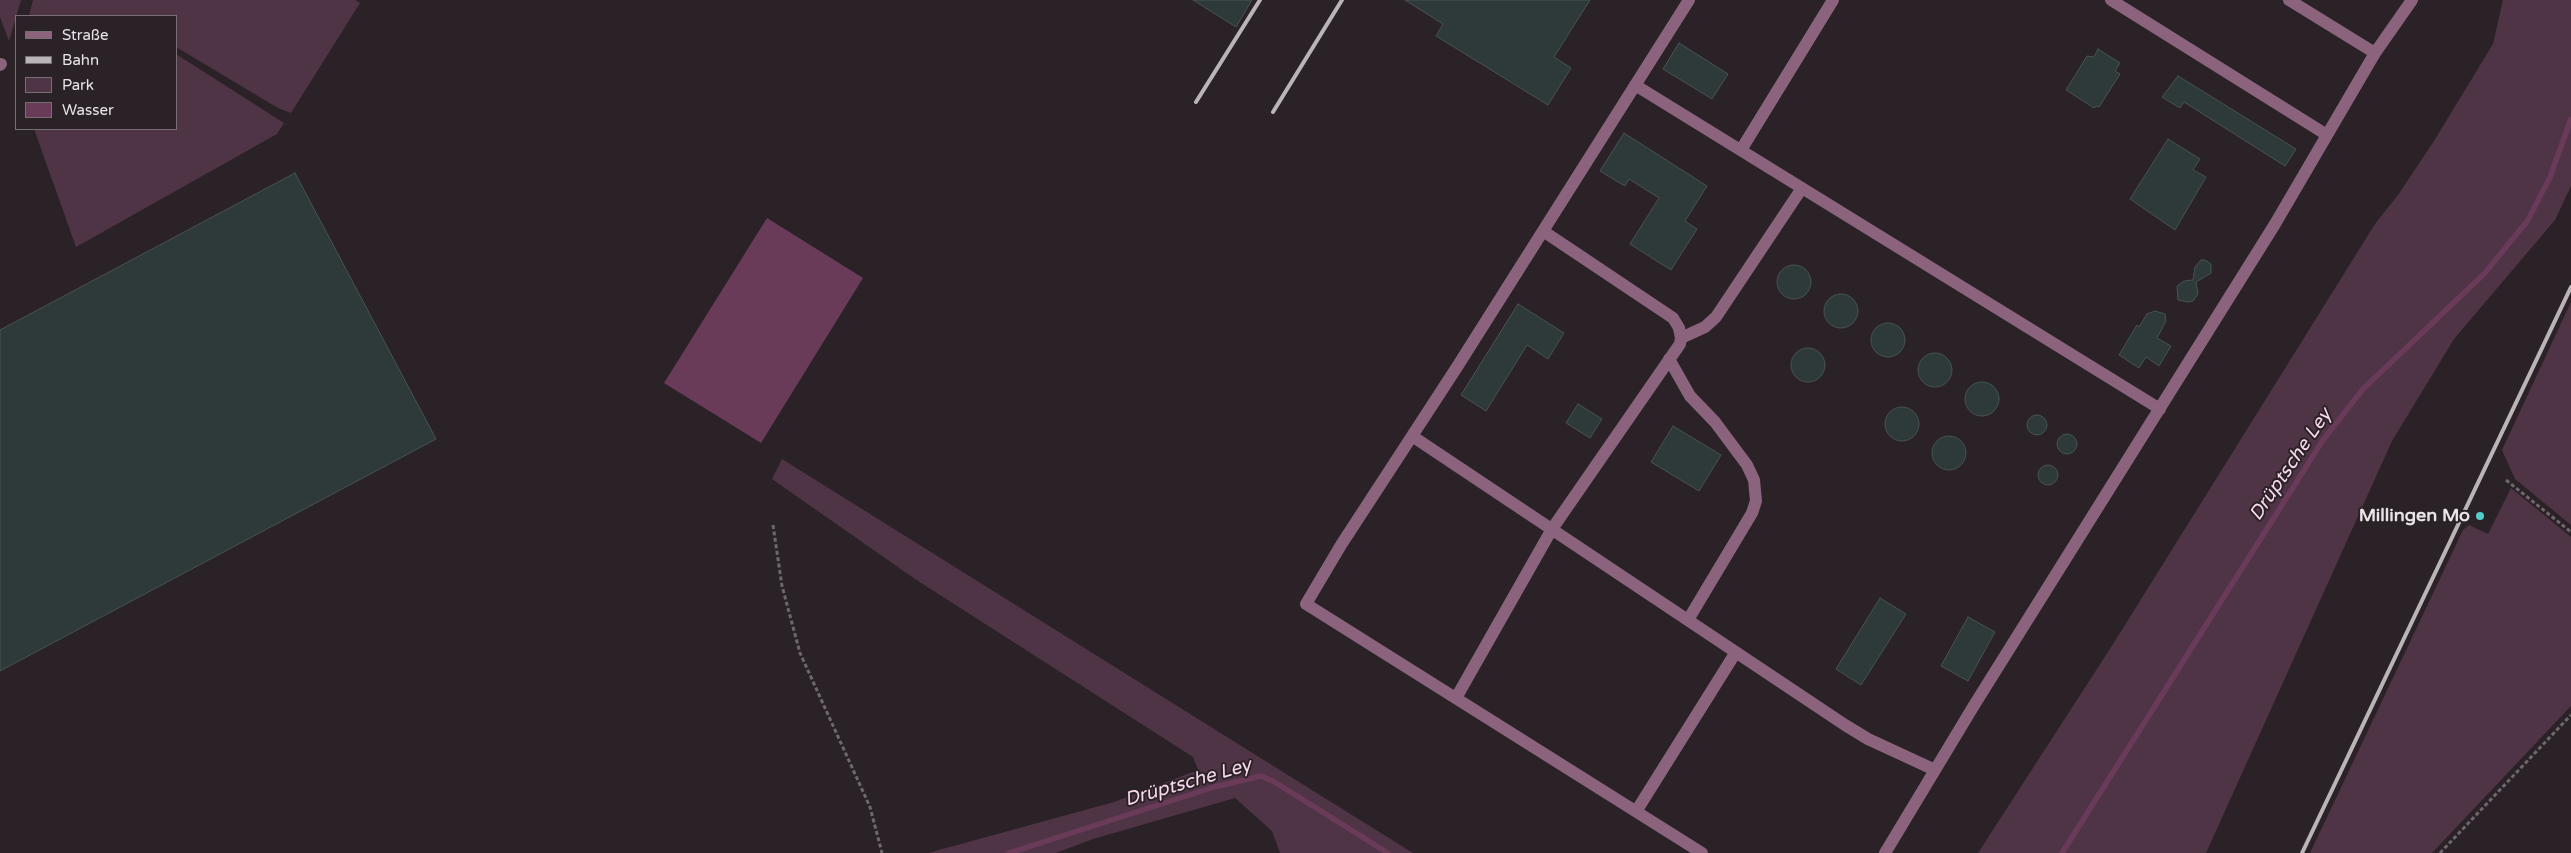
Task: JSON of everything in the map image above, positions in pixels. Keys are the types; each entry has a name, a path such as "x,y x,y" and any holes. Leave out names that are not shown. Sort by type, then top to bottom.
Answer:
{"lane":[{"path":"1689,0 1341,545 1306,604 1637,810 1702,853"},
{"path":"1741,150 1834,0"},
{"path":"2111,0 2327,135"},
{"path":"2289,0 2374,53"},
{"path":"1885,853 2275,224 2374,53 2412,0"},
{"path":"1635,85 2160,409"},
{"path":"1681,338 1705,327 1716,317 1802,188"},
{"path":"1456,698 1552,529 1670,359 1681,338 1680,328 1673,318 1543,231"},
{"path":"1670,359 1690,396 1714,422 1747,465 1754,480 1756,501 1752,514 1688,620"},
{"path":"1412,436 1868,739 1935,770"},
{"path":"1637,810 1736,652"}],"path":[{"path":"2506,480 2571,532"},
{"path":"774,525 782,586 800,654 870,807 882,853"},
{"path":"2440,853 2571,715"}],"green space":[{"path":"0,0 21,0 15,15 9,41 0,17"},
{"path":"33,0 355,0 360,3 291,113 278,108 178,48 178,15 29,15"},
{"path":"2503,0 2571,0 2571,186 2555,220 2454,339 2392,441 2206,853 1978,853 2115,641 2375,224 2398,195 2434,141 2493,44"},
{"path":"178,55 284,123 277,134 76,247 34,130 178,130"},
{"path":"2571,302 2571,525 2515,479 2502,450"},
{"path":"782,459 1413,853 1280,853 1272,831 1235,798 1093,839 1056,853 928,853 1114,802 1198,770 1193,757 915,579 772,479"},
{"path":"2511,488 2571,537 2571,706 2432,853 2310,853 2463,530 2469,525 2488,534"}],"water":[{"path":"767,218 863,278 761,443 664,383"}],"building":[{"path":"1193,0 1252,0 1236,27"},
{"path":"1405,0 1590,0 1554,57 1571,68 1548,105 1436,36 1443,24"},
{"path":"1679,43 1728,74 1712,99 1663,69"},
{"path":"2098,49 2120,63 2115,71 2120,74 2099,107 2096,106 2094,108 2066,90 2087,56 2094,57"},
{"path":"2178,76 2296,149 2285,166 2184,102 2180,108 2162,97"},
{"path":"1624,133 1707,186 1685,221 1697,229 1671,270 1630,244 1659,198 1629,179 1625,186 1600,171"},
{"path":"2168,139 2200,159 2193,170 2206,177 2175,230 2130,199"},
{"path":"295,173 436,439 0,671 0,330"},
{"path":"2201,260 2211,264 2211,273 2196,282 2198,294 2193,301 2178,300 2177,286 2184,281 2193,280 2195,267"},
{"path":"1794,265 1806,270 1811,282 1806,294 1794,299 1782,294 1777,282 1782,270"},
{"path":"1841,294 1853,299 1858,311 1853,323 1841,328 1829,323 1824,311 1829,299"},
{"path":"1518,304 1564,333 1548,359 1527,345 1486,411 1461,395"},
{"path":"2155,311 2165,314 2166,321 2157,338 2171,346 2159,366 2146,357 2139,368 2119,355 2137,325 2139,327 2147,314"},
{"path":"1888,323 1900,328 1905,340 1900,352 1888,357 1876,352 1871,340 1876,328"},
{"path":"1808,348 1820,353 1825,365 1820,377 1808,382 1796,377 1791,365 1796,353"},
{"path":"1935,353 1947,358 1952,370 1947,382 1935,387 1923,382 1918,370 1923,358"},
{"path":"1982,382 1994,387 1999,399 1994,411 1982,416 1970,411 1965,399 1970,387"},
{"path":"1578,404 1602,419 1590,438 1566,423"},
{"path":"1902,407 1914,412 1919,424 1914,436 1902,441 1890,436 1885,424 1890,412"},
{"path":"2037,415 2044,418 2047,425 2044,432 2037,435 2030,432 2027,425 2030,418"},
{"path":"1673,426 1721,455 1699,491 1651,462"},
{"path":"2067,434 2074,437 2077,444 2074,451 2067,454 2060,451 2057,444 2060,437"},
{"path":"1949,436 1961,441 1966,453 1961,465 1949,470 1937,465 1932,453 1937,441"},
{"path":"2048,465 2055,468 2058,475 2055,482 2048,485 2041,482 2038,475 2041,468"},
{"path":"1880,598 1906,614 1861,685 1836,669"},
{"path":"1968,617 1995,632 1968,681 1941,666"}],"waterway":[{"name":"Drüptsche Ley","path":"2062,853 2323,440 2363,389 2485,273 2528,220 2550,177 2571,119"},
{"name":"Drüptsche Ley","path":"1009,853 1214,787 1261,776 1273,781 1388,853"}],"railway":[{"path":"1196,102 1260,0"},
{"path":"1273,112 1342,0"},
{"path":"2302,853 2571,287"}],"place":[{"name":"Millingen Mo","path":"2480,516"}]}
